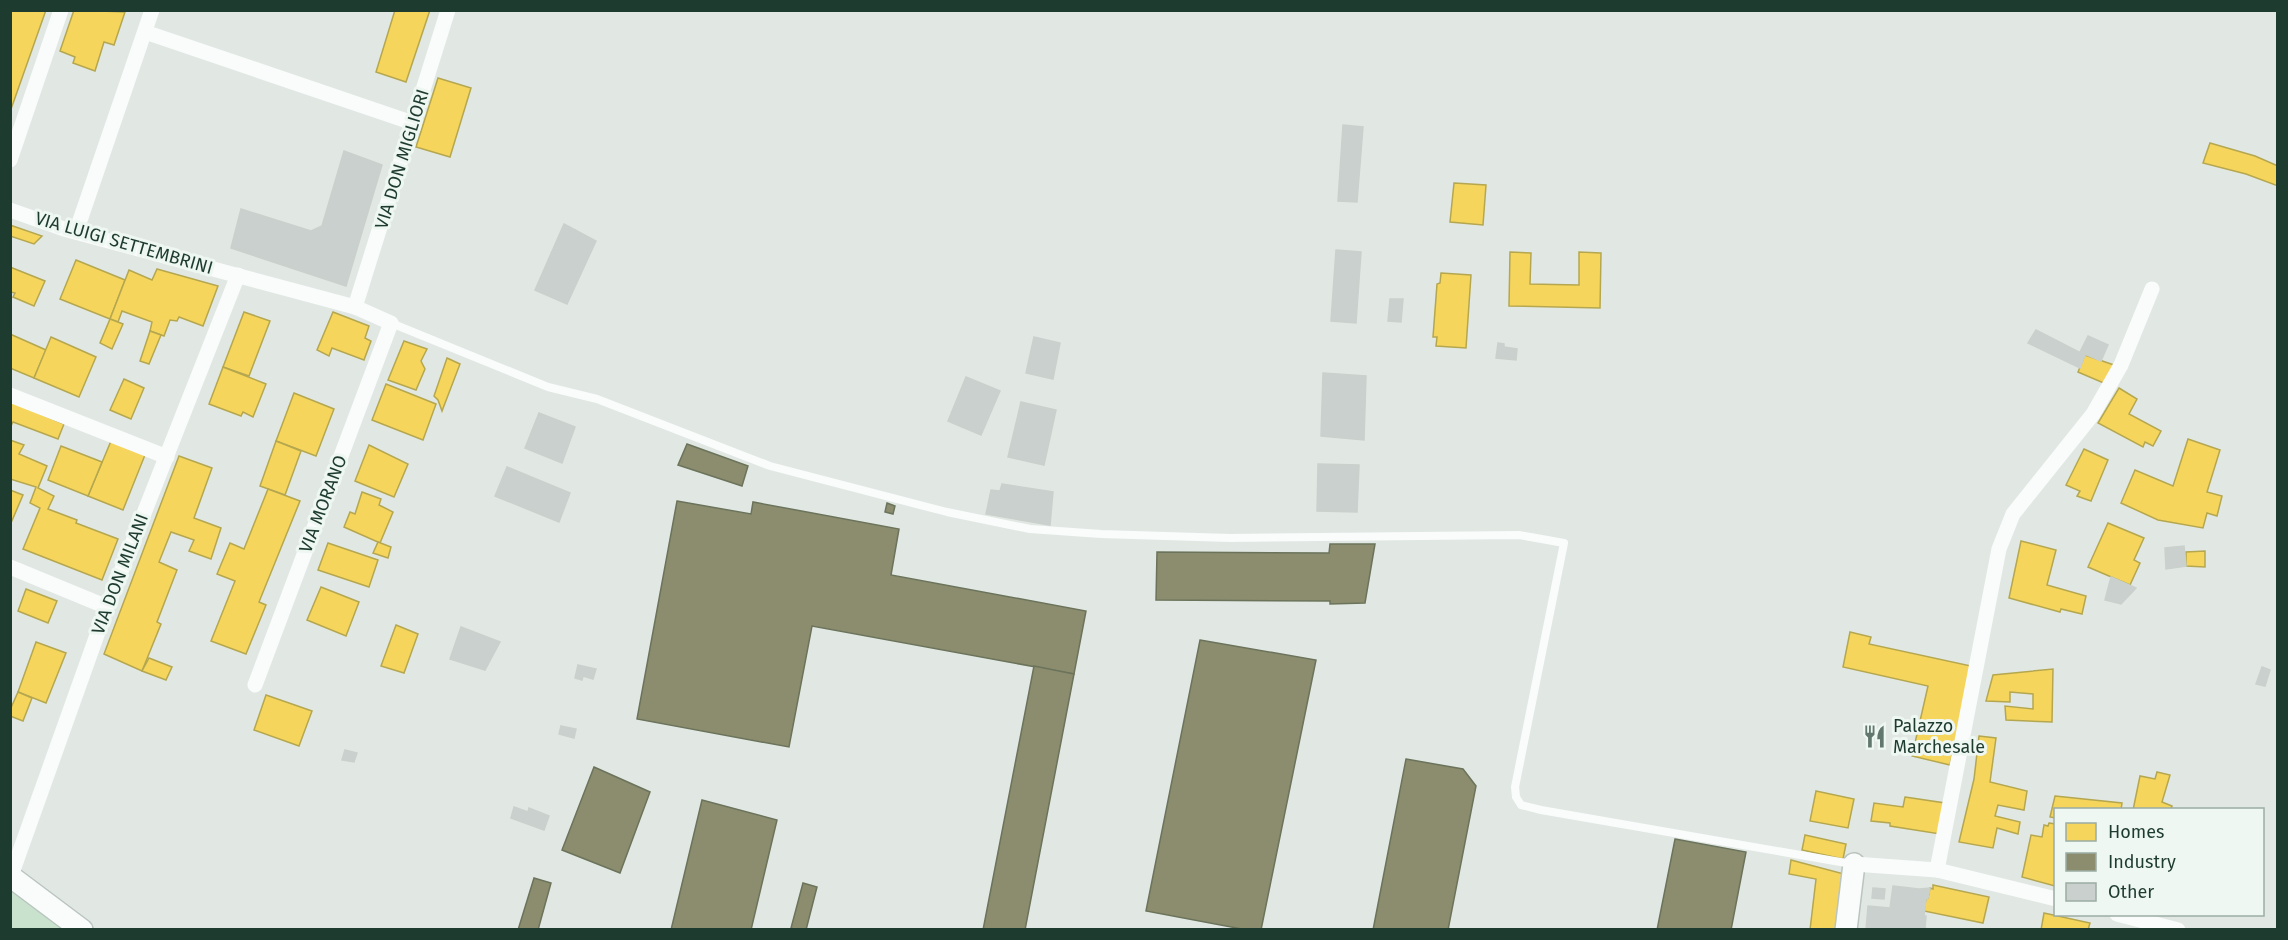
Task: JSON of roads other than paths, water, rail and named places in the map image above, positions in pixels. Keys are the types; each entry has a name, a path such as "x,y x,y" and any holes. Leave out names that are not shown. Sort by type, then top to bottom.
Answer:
{"main road":[{"path":"1846,930 1854,864"},
{"path":"11,876 82,930"}],"street":[{"path":"10,160 61,10"},
{"path":"76,232 152,10"},
{"name":"VIA DON MIGLIORI","path":"355,307 448,10"},
{"path":"145,32 413,123"},
{"name":"VIA LUIGI SETTEMBRINI","path":"10,210 76,232 355,307 391,323"},
{"name":"VIA DON MILANI","path":"11,876 107,607 238,275"},
{"path":"1937,870 1999,549 2013,514 2093,414 2121,366 2152,289"},
{"name":"VIA MORANO","path":"255,685 391,323"},
{"path":"10,395 167,457"},
{"path":"10,567 107,607"},
{"path":"1854,864 1937,870 2054,899"},
{"path":"2121,916 2178,930"}],"lane":[{"path":"391,323 548,387 597,399 770,466 947,512 1030,529 1101,534 1230,538 1519,535 1564,543 1515,787 1516,797 1521,805 1854,864"}],"place":[{"name":"Palazzo Marchesale","path":"1875,736"}]}
